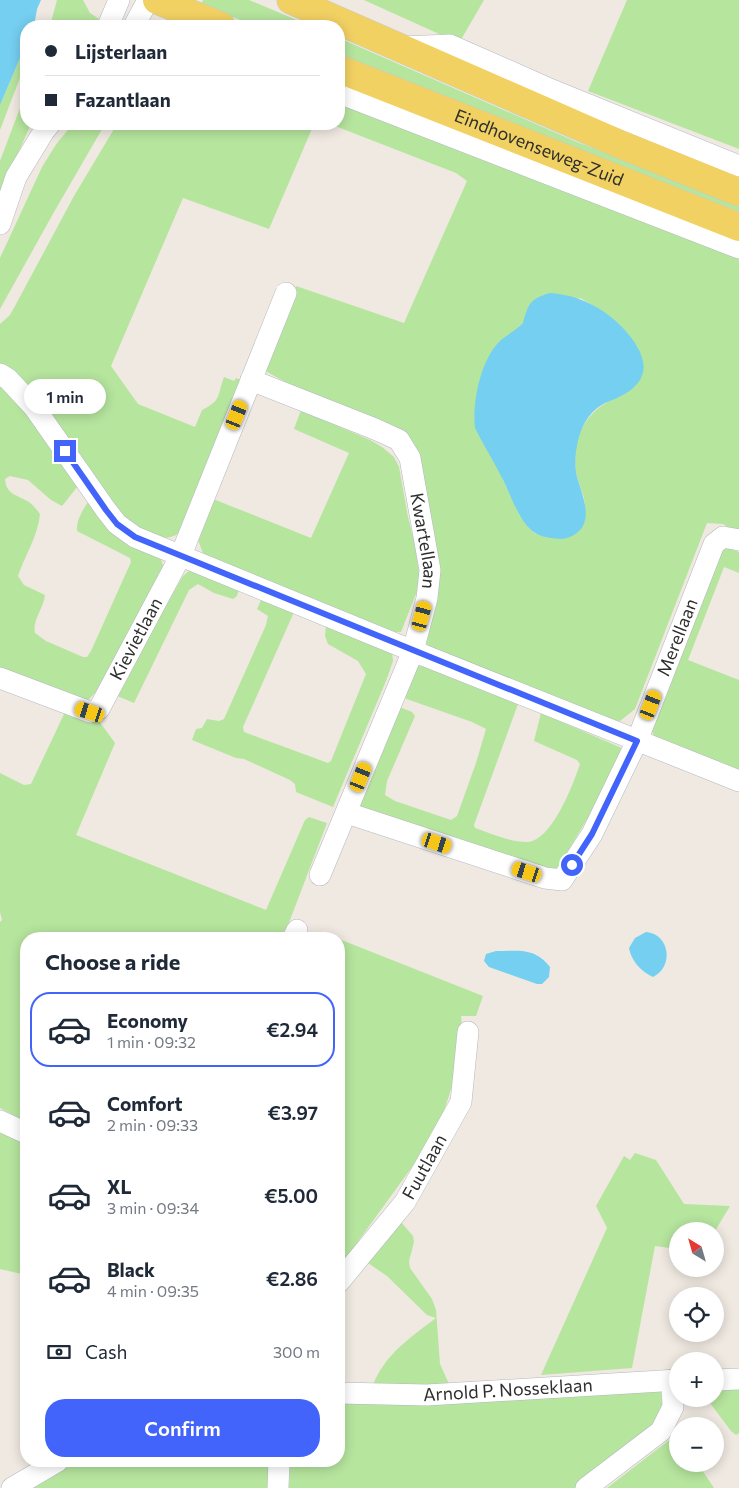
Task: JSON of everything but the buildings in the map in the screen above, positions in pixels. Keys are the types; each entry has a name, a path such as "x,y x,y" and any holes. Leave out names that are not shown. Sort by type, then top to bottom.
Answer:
{"main road":[{"path":"157,0 206,20"},
{"name":"Eindhovenseweg-Zuid","path":"291,0 338,20"},
{"name":"Eindhovenseweg-Zuid","path":"345,23 622,146 739,192"},
{"name":"Eindhovenseweg-Zuid","path":"345,71 739,226"}],"street":[{"path":"111,20 119,0"},
{"path":"137,20 148,0"},
{"name":"Eindhovenseweg-Zuid","path":"396,47 450,45 552,90 739,166"},
{"name":"Eindhovenseweg-Zuid","path":"345,95 739,248"},
{"path":"0,224 16,177 45,130"},
{"name":"Kievietlaan","path":"0,678 90,712 99,709 181,555 286,293"},
{"path":"0,374 8,379 34,407 117,524 135,537 413,651 739,781"},
{"name":"Kwartellaan","path":"251,380 399,440 410,458 430,570 427,598 413,651 347,814 320,875"},
{"name":"Merellaan","path":"347,814 545,878 562,880 592,834 637,741 714,544 731,539"},
{"name":"Fuutlaan","path":"345,1275 405,1202 461,1102 468,1032"},
{"path":"0,1120 20,1131"},
{"path":"724,1380 739,1379"},
{"name":"Arnold P. Nosseklaan","path":"345,1393 427,1395 669,1380"},
{"path":"586,1488 661,1431 673,1407"},
{"path":"12,1488 48,1467"},
{"path":"278,1488 279,1467"}],"green space":[{"path":"57,0 83,0 90,13 99,19 99,20 52,20"},
{"path":"203,0 249,0 297,20 240,20 201,5"},
{"path":"364,0 484,0 459,43"},
{"path":"627,0 739,0 739,149 588,91"},
{"path":"345,41 577,142 739,204 739,212 345,60"},
{"path":"20,58 20,78 0,130 0,105"},
{"path":"345,102 739,255 739,534 723,524 707,523 635,709 620,721 604,719 429,646 423,640 437,590 412,450 264,369 296,286 404,323 467,181 456,173 345,130","holes":["580,298 606,313 626,332 638,348 619,397 607,402 598,409 583,426 579,436 575,459 576,472 584,498 585,522 536,534 520,516 502,478 519,328 523,323"]},
{"path":"20,108 20,130 28,130 0,194 0,161"},
{"path":"68,130 102,130 0,309 0,258 42,167"},
{"path":"113,130 311,130 269,229 183,198 111,366 138,404 195,427 202,410 213,403 218,397 224,377 234,381 236,378 243,381 178,534 172,537 155,537 133,528 0,364 0,324 10,315 74,196"},
{"path":"0,382 6,385 78,486 62,506 51,500 28,480 10,476 5,479 8,488 13,494 29,502 40,514 34,538 18,576 24,585 45,595 35,623 35,633 46,641 87,657 131,562 130,558 77,531 82,511 89,501 160,557 164,568 98,690 88,700 0,667"},
{"path":"301,410 370,440 394,457 399,467 419,572 418,589 401,632 395,632 370,623 208,558 203,553 198,540 213,499 311,538 349,453 294,429"},
{"path":"720,545 739,552 739,573 724,567 688,660 739,680 739,772 656,739 650,728"},
{"path":"190,570 239,589 237,596 233,599 214,593 198,584 189,590 134,703 115,695 183,576"},
{"path":"262,598 294,612 243,727 244,732 328,763 331,761 366,674 358,661 328,644 325,636 326,625 392,653 393,661 386,681 333,807 296,792 295,784 290,780 244,759 236,758 192,740 196,729 202,728 207,719 219,721 224,719 266,625 268,616 257,609"},
{"path":"418,666 428,667 518,704 474,825 475,828 508,839 528,842 537,839 545,832 560,810 580,764 577,760 534,741 541,713 624,749 611,779 556,871 362,809 360,805 397,706 412,712 415,716 387,781 385,795 395,801 451,820 457,816 486,729 472,722 401,697 414,668"},
{"path":"65,712 87,720 99,721 115,743 76,835 266,910 305,820 309,817 327,823 284,932 20,932 20,1119 0,1108 0,922 2,920 0,912 0,773 24,785 31,784"},
{"path":"345,941 483,996 476,1016 461,1016 462,1025 454,1080 443,1114 425,1149 359,1240 345,1264"},
{"path":"0,1129 20,1141 20,1274 0,1269"},
{"path":"635,1153 656,1160 684,1204 730,1206 720,1222 669,1222 669,1248 655,1246 632,1368 541,1375 607,1228 596,1206 624,1156 630,1160"},
{"path":"401,1222 413,1236 414,1242 409,1261 410,1268 432,1299 436,1310 440,1364 449,1384 373,1385 384,1364 392,1355 408,1339 436,1318 427,1315 387,1276 368,1263"},
{"path":"724,1388 739,1389 739,1433 736,1435 731,1431 724,1422 724,1417 720,1417 713,1407 724,1407"},
{"path":"659,1390 663,1410 650,1429 577,1488 289,1488 290,1467 345,1467 345,1398"},
{"path":"669,1440 669,1472 703,1472 714,1488 607,1488"},
{"path":"57,1467 271,1467 270,1488 21,1488"}],"water":[{"path":"0,0 41,0 35,20 20,20 20,58 0,105"},
{"path":"550,293 580,299 607,314 631,337 642,356 644,365 643,374 631,390 601,405 583,426 578,441 575,462 585,505 586,518 577,533 563,539 549,538 538,534 526,525 475,428 474,417 479,381 494,348 523,323 528,307 534,300"},
{"path":"646,932 660,938 666,952 664,966 653,977 637,965 629,948 635,938"},
{"path":"496,951 532,953 550,967 549,977 542,984 537,984 489,967 484,961 486,954"}],"route":[{"path":"65,451 117,524 135,537 637,741 592,834 572,865"}]}
